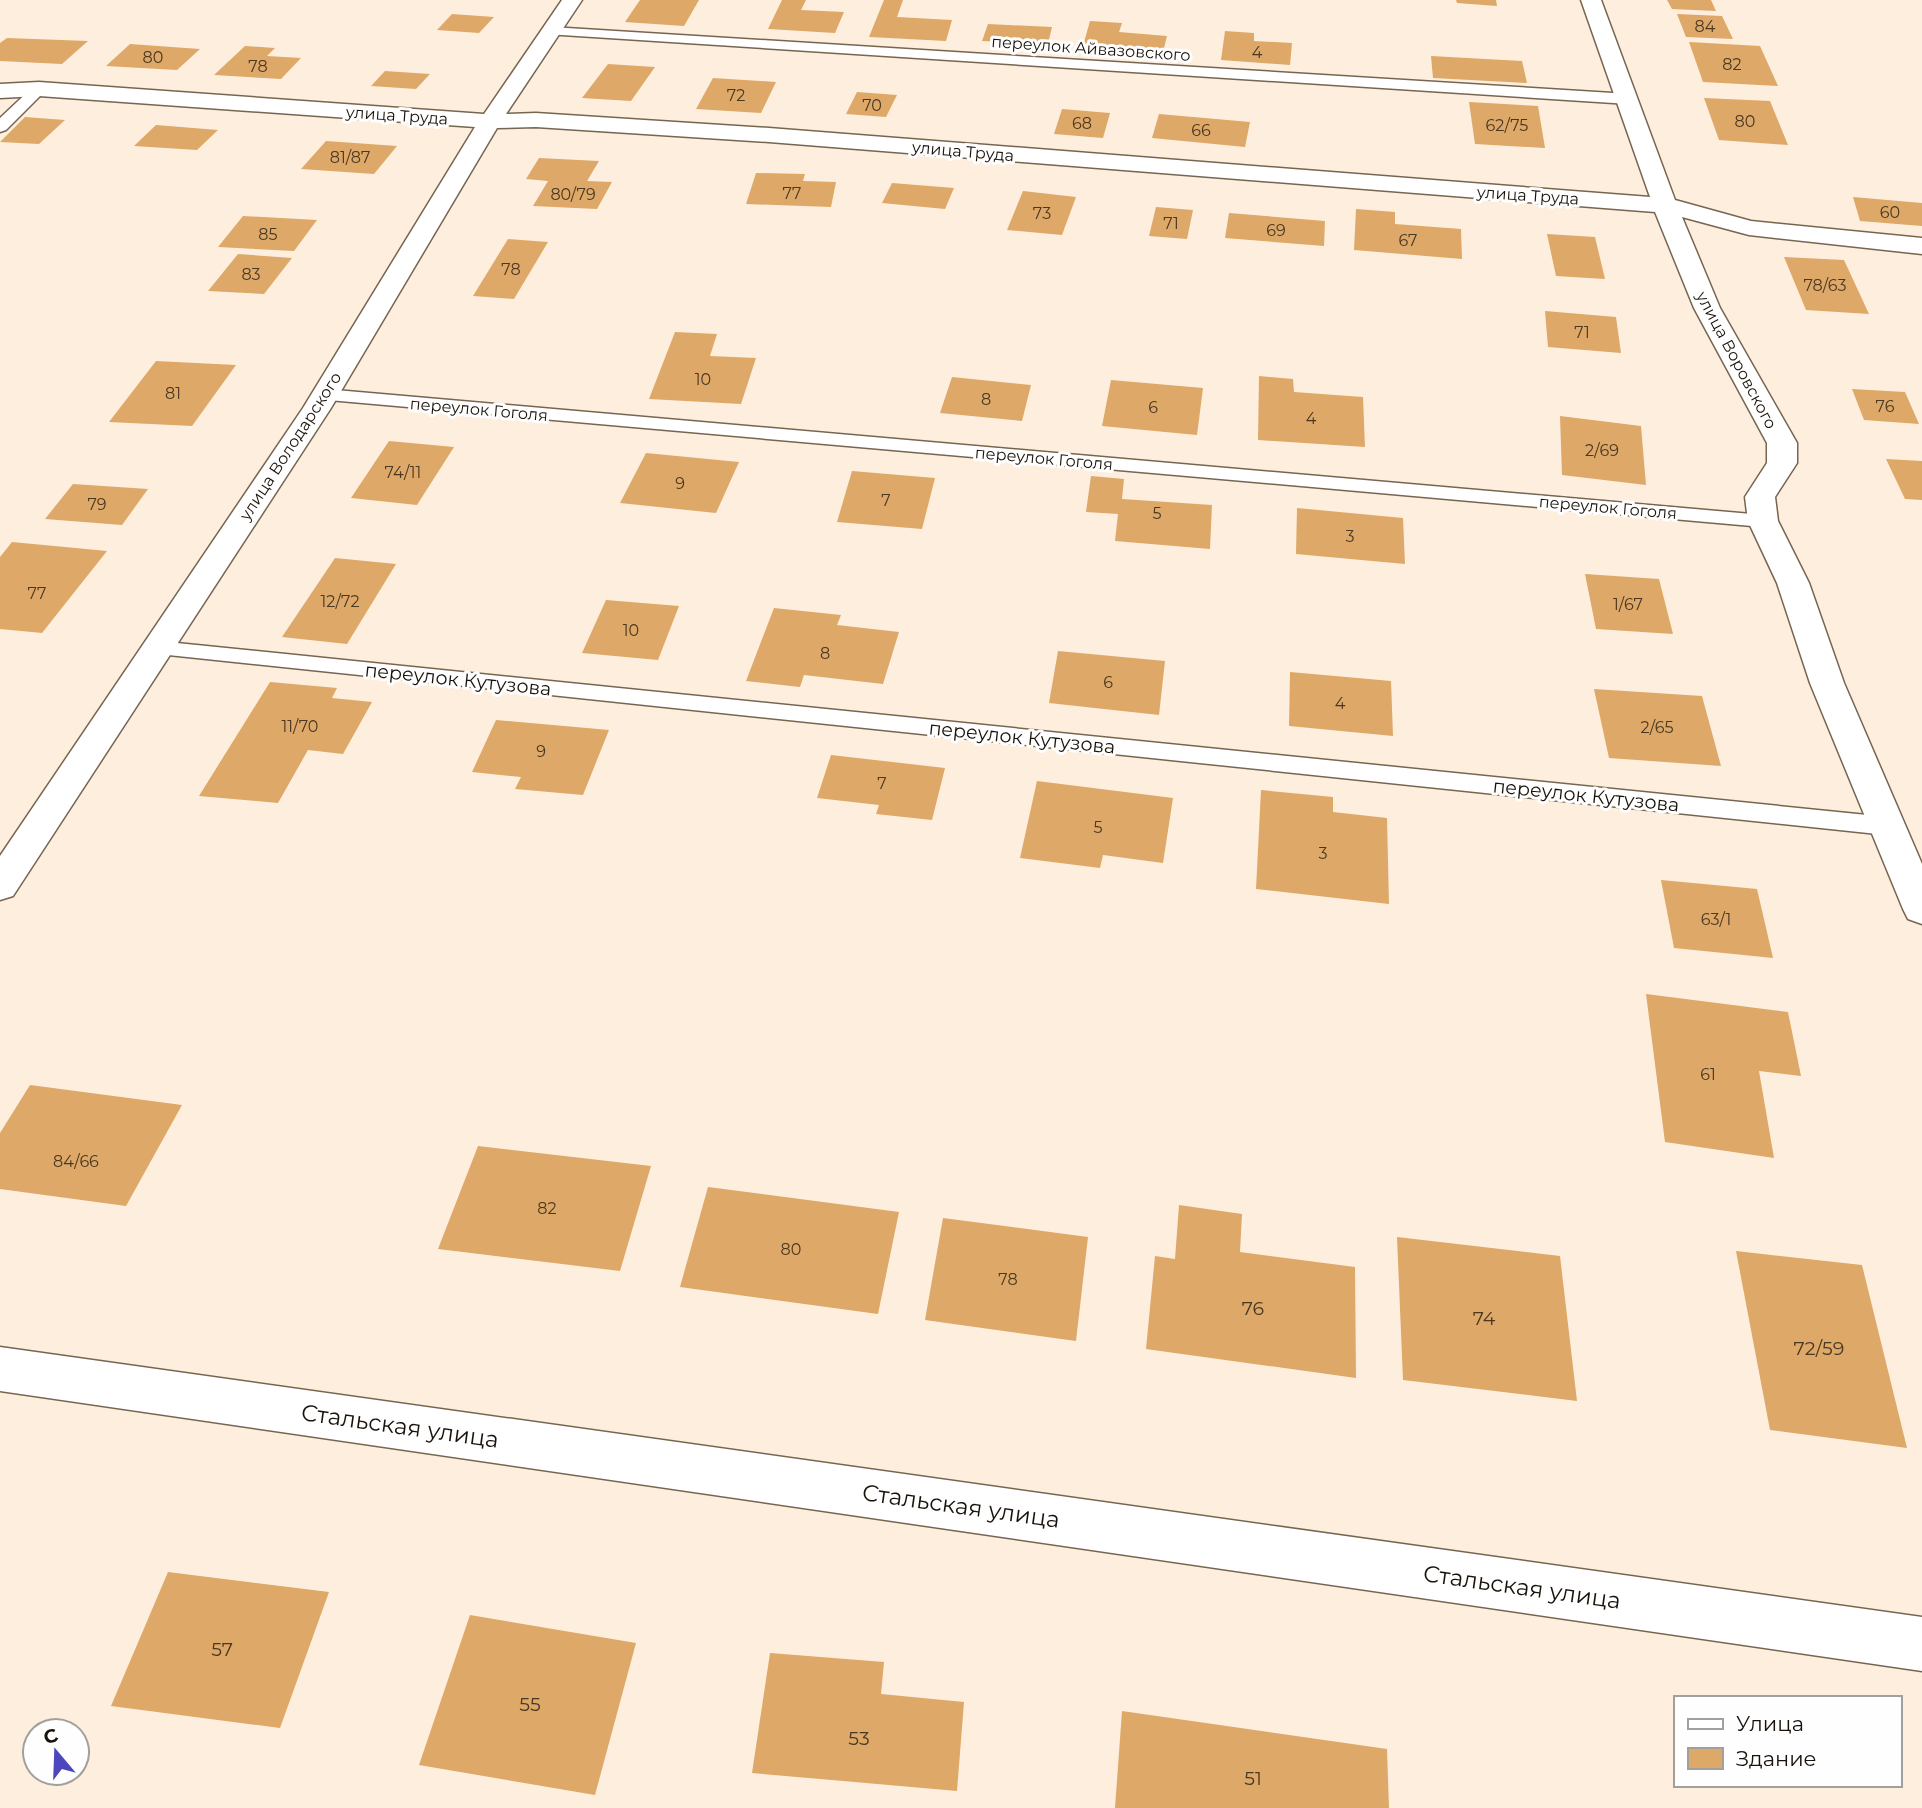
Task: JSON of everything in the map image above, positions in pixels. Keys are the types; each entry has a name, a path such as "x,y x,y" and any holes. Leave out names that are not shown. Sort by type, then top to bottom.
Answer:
{"street":[{"name":"улица Володарского","path":"0,886 324,395 489,121 572,0"},
{"name":"улица Воровского","path":"1591,0 1629,99 1650,168 1699,292 1782,443 1782,463 1760,498 1763,521"},
{"name":"улица Труда","path":"0,91 39,89 489,121 536,120 769,135 1665,206 1749,228 1922,246"},
{"path":"1763,521 1793,583 1827,683 1922,909"},
{"name":"Стальская улица","path":"0,1369 1922,1644"}],"lane":[{"name":"переулок Айвазовского","path":"551,31 1629,99"},
{"path":"0,127 39,89"},
{"name":"переулок Гоголя","path":"324,395 1763,521"},
{"name":"переулок Кутузова","path":"157,648 1887,826"}],"building":[{"path":"640,0 699,0 684,26 625,22"},
{"path":"782,0 806,0 801,10 844,12 835,33 768,29"},
{"path":"884,0 903,0 897,17 952,20 946,41 869,37"},
{"path":"1456,0 1496,0 1497,6 1457,3"},
{"path":"1667,0 1711,0 1716,11 1672,9"},
{"path":"452,14 494,17 479,33 437,30"},
{"path":"1677,14 1722,16 1733,39 1686,37"},
{"path":"1090,21 1122,23 1119,32 1167,36 1162,56 1081,53"},
{"path":"988,24 1052,27 1047,48 1005,46 1006,42 982,41"},
{"path":"1225,31 1254,33 1254,41 1292,43 1290,65 1221,60"},
{"path":"7,38 88,41 62,64 0,61 0,43"},
{"path":"1689,42 1760,46 1778,86 1703,82"},
{"path":"130,44 200,49 177,70 106,66"},
{"path":"245,46 275,48 267,56 301,58 281,79 214,75"},
{"path":"1431,56 1522,61 1527,83 1433,78"},
{"path":"608,64 655,67 631,101 582,98"},
{"path":"385,71 430,74 416,89 371,86"},
{"path":"713,78 776,82 761,113 696,109"},
{"path":"857,92 897,95 886,117 846,114"},
{"path":"1704,98 1770,101 1788,145 1719,140"},
{"path":"1469,102 1538,106 1545,148 1475,144"},
{"path":"1062,109 1110,113 1103,138 1054,134"},
{"path":"1159,114 1250,122 1245,147 1152,138"},
{"path":"25,117 65,120 39,144 0,142"},
{"path":"156,125 218,130 197,150 134,146"},
{"path":"326,141 397,146 374,174 301,169"},
{"path":"539,158 599,161 587,181 612,182 597,209 533,206 548,181 526,179"},
{"path":"756,173 805,174 803,181 836,182 831,207 746,204"},
{"path":"892,183 954,188 945,209 882,203"},
{"path":"1023,191 1076,197 1062,235 1007,230"},
{"path":"1853,197 1922,203 1922,226 1860,221"},
{"path":"1156,207 1193,210 1187,239 1149,236"},
{"path":"1356,209 1395,212 1395,224 1461,229 1462,259 1354,250"},
{"path":"1229,213 1325,221 1324,246 1225,238"},
{"path":"243,216 317,220 294,251 218,247"},
{"path":"1547,234 1595,237 1605,279 1556,276"},
{"path":"508,239 548,242 514,299 473,296"},
{"path":"238,254 292,258 264,294 208,291"},
{"path":"1784,257 1844,260 1869,314 1806,310"},
{"path":"1545,311 1616,317 1621,353 1548,347"},
{"path":"675,332 717,334 710,356 756,358 741,404 649,399"},
{"path":"156,361 236,365 192,426 109,422"},
{"path":"1259,376 1293,379 1294,392 1363,397 1365,447 1258,440"},
{"path":"952,377 1031,385 1022,421 940,413"},
{"path":"1111,380 1203,388 1197,435 1102,426"},
{"path":"1852,389 1905,392 1919,424 1864,420"},
{"path":"1560,416 1641,426 1646,485 1562,475"},
{"path":"389,441 454,447 417,505 351,498"},
{"path":"646,453 739,462 716,513 620,503"},
{"path":"1886,459 1922,461 1922,500 1905,499"},
{"path":"852,471 935,478 922,529 837,522"},
{"path":"1091,476 1124,479 1122,499 1212,505 1210,549 1115,541 1118,514 1086,512"},
{"path":"73,484 148,489 122,525 45,519"},
{"path":"1297,508 1403,518 1405,564 1296,554"},
{"path":"12,542 107,551 42,633 0,629 0,557"},
{"path":"335,558 396,564 347,644 282,637"},
{"path":"1585,574 1659,579 1673,634 1596,629"},
{"path":"606,600 679,606 658,660 582,653"},
{"path":"774,608 841,615 837,625 899,632 883,684 804,675 800,687 746,681"},
{"path":"1058,651 1165,661 1159,715 1049,703"},
{"path":"1290,672 1391,681 1393,736 1289,726"},
{"path":"270,682 337,688 332,698 372,702 343,754 308,750 278,803 199,796"},
{"path":"1594,689 1702,696 1721,766 1609,758"},
{"path":"496,720 609,730 583,795 515,789 521,777 472,772"},
{"path":"831,755 945,768 932,820 876,814 879,805 817,798"},
{"path":"1037,781 1173,798 1163,863 1103,855 1100,868 1020,858"},
{"path":"1261,790 1333,797 1333,812 1387,818 1389,904 1256,889"},
{"path":"1661,880 1757,889 1773,958 1674,948"},
{"path":"1646,994 1788,1012 1801,1076 1759,1071 1774,1158 1665,1142"},
{"path":"30,1085 182,1105 126,1206 0,1189 0,1133"},
{"path":"478,1146 651,1166 620,1271 438,1249"},
{"path":"708,1187 899,1212 878,1314 680,1287"},
{"path":"1179,1205 1242,1214 1240,1252 1355,1267 1356,1378 1146,1349 1155,1256 1175,1259"},
{"path":"943,1218 1088,1237 1076,1341 925,1320"},
{"path":"1397,1237 1560,1256 1577,1401 1403,1380"},
{"path":"1736,1251 1862,1265 1907,1448 1770,1430"},
{"path":"168,1572 329,1592 280,1728 111,1706"},
{"path":"470,1615 636,1643 595,1795 419,1765"},
{"path":"770,1653 884,1662 881,1694 964,1702 957,1791 752,1773"},
{"path":"1122,1711 1387,1749 1389,1808 1115,1808"}]}
